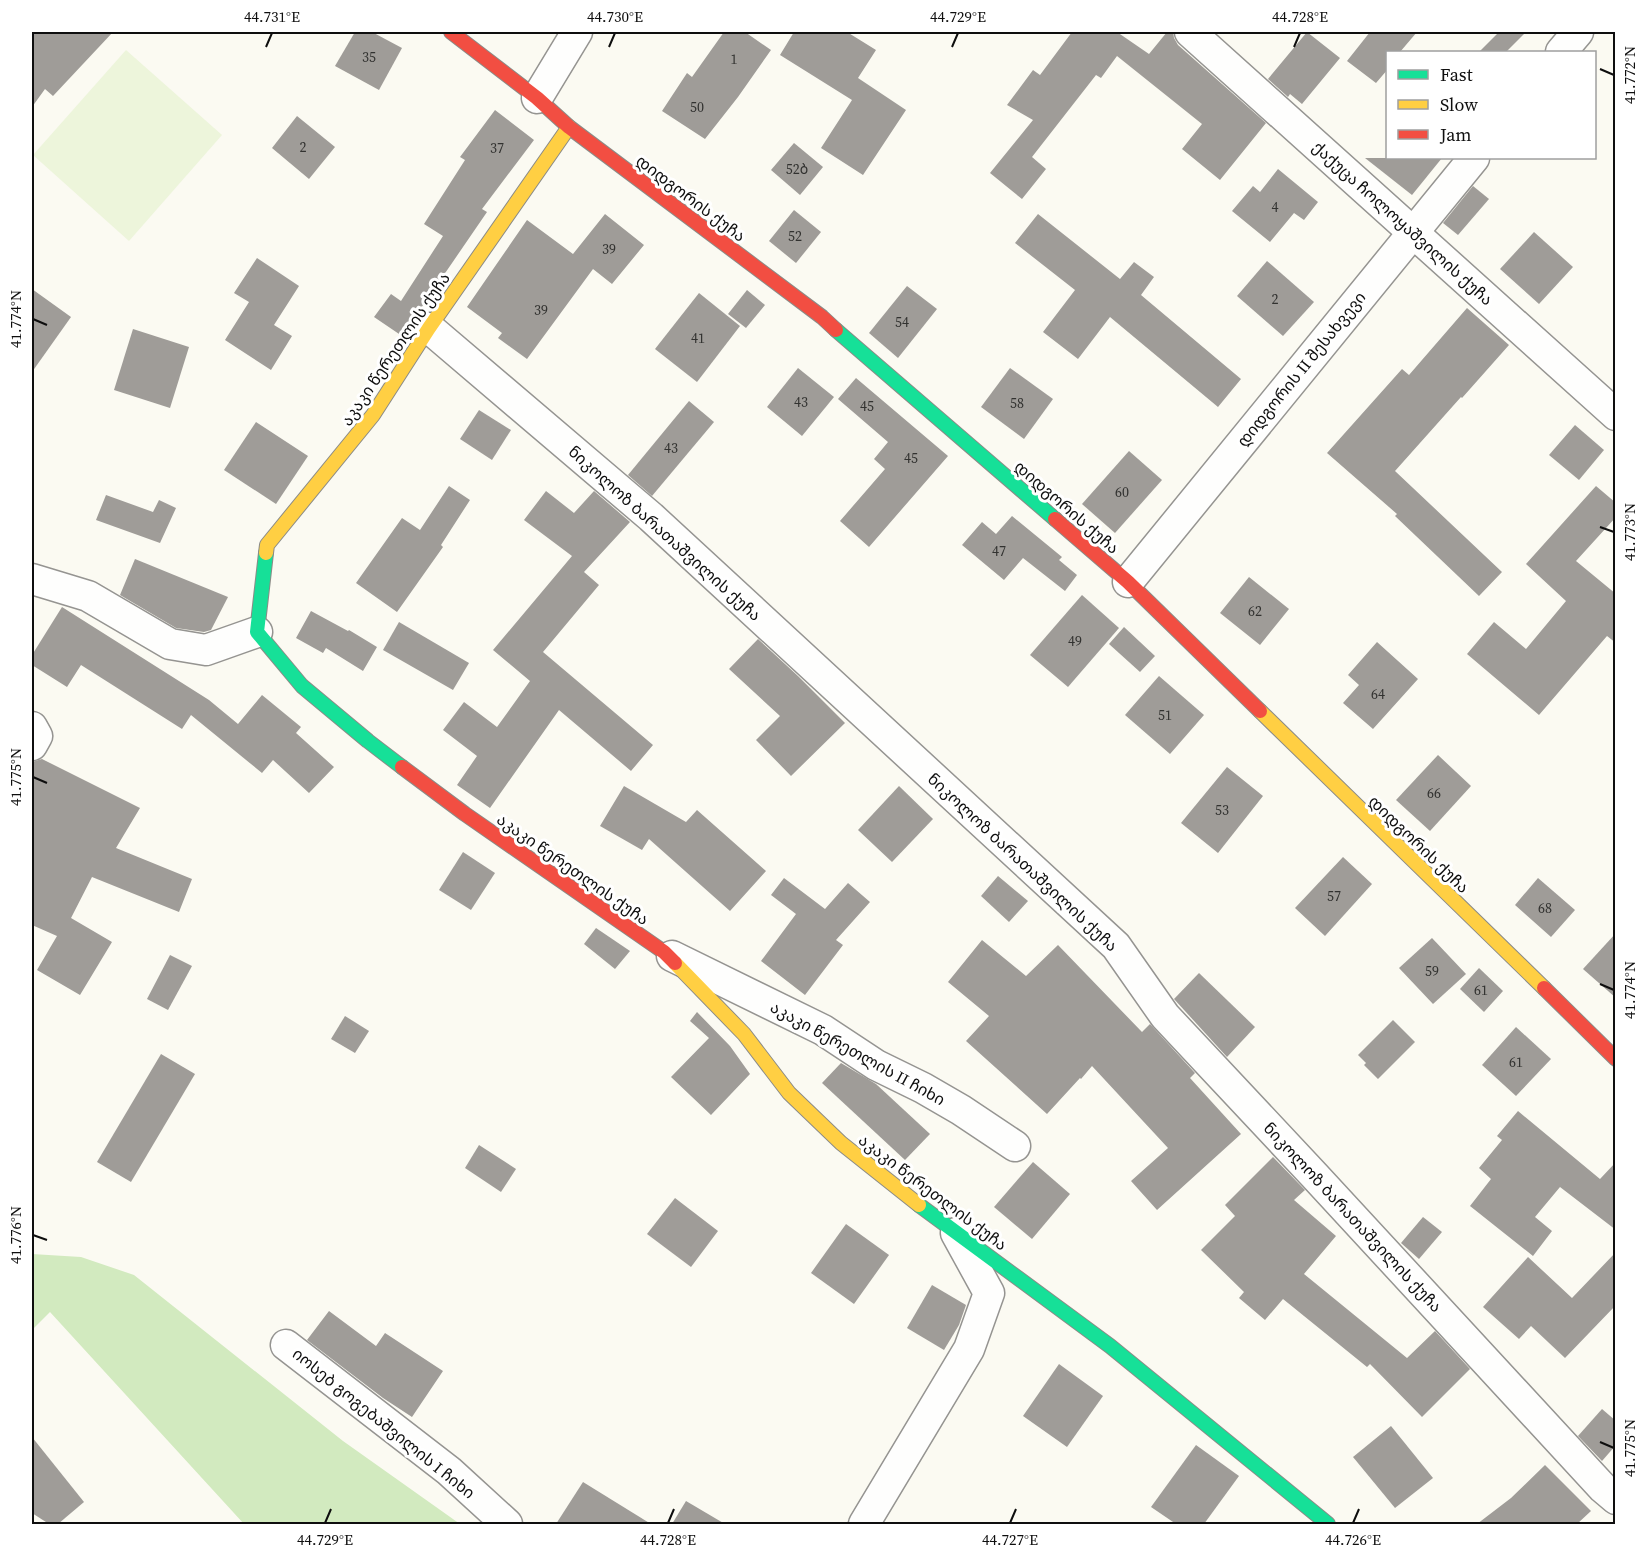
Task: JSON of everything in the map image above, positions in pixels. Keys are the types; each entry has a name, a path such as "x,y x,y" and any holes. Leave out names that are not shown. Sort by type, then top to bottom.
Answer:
{"street":[{"name":"დიდგორის ქუჩა","path":"451,32 537,98 569,127 822,317 1128,582 1616,1059"},
{"path":"537,98 577,32"},
{"name":"ქაქუცა ჩოლოყაშვილის ქუჩა","path":"1190,32 1616,415"},
{"path":"1562,51 1578,32"},
{"name":"აკაკი წერეთლის ქუჩა","path":"569,127 429,328 373,415 267,545 257,632 302,686 368,741 465,814 664,952 744,1034 789,1093 841,1143 930,1214 1110,1346 1328,1524"},
{"name":"დიდგორის II შესახვევი","path":"1128,582 1473,159"},
{"name":"ნიკოლოზ ბარათაშვილის ქუჩა","path":"429,328 651,517 1116,946 1165,1016 1603,1488 1616,1499"},
{"path":"32,579 88,596 170,644 206,650 257,632"},
{"path":"32,727 37,736 32,745"},
{"name":"აკაკი წერეთლის II ჩიხი","path":"664,952 824,1030 876,1065 961,1110 1015,1146"},
{"path":"864,1524 969,1349 989,1293 956,1232"},
{"name":"იოსებ გოგებაშვილის I ჩიხი","path":"286,1345 449,1471 507,1524"}],"green space":[{"path":"126,50 222,135 129,241 33,155"},
{"path":"32,1254 81,1257 134,1275 343,1441 460,1524 244,1524 50,1312 32,1330"}],"building":[{"path":"32,32 113,32 53,96 45,89 32,107"},
{"path":"355,32 372,32 402,48 379,90 335,66"},
{"path":"724,32 745,32 771,50 705,139 662,111 687,73 692,77"},
{"path":"794,32 847,32 876,50 858,78 906,110 863,175 821,148 852,100 780,55"},
{"path":"1072,32 1117,32 1149,54 1167,32 1173,32 1178,45 1266,123 1220,180 1182,149 1202,124 1117,56 1101,78 1096,75 1032,157 1046,169 1022,199 990,173 1033,120 1007,105 1033,70 1040,75"},
{"path":"1307,32 1340,58 1302,104 1290,94 1288,97 1268,79"},
{"path":"1370,32 1417,32 1401,51 1386,51 1386,71 1376,83 1347,61"},
{"path":"1499,32 1526,32 1507,51 1480,51"},
{"path":"495,110 534,140 482,209 487,212 402,336 374,317 391,294 401,301 443,236 424,224 465,160 460,157"},
{"path":"297,116 335,147 309,179 272,148"},
{"path":"794,143 823,167 800,195 771,170"},
{"path":"1365,158 1441,159 1412,195"},
{"path":"1278,169 1318,202 1304,220 1294,213 1270,242 1232,211 1253,186 1260,192"},
{"path":"1473,186 1489,199 1458,235 1443,223"},
{"path":"794,210 821,232 796,263 769,241"},
{"path":"605,214 644,245 612,284 593,269 527,359 498,338 502,333 467,307 527,220 573,254"},
{"path":"1038,214 1120,279 1134,262 1154,277 1141,295 1241,379 1218,407 1110,317 1078,359 1043,332 1075,290 1015,243"},
{"path":"1534,232 1573,267 1539,304 1500,269"},
{"path":"257,258 299,286 274,325 292,336 271,370 225,340 249,302 234,293"},
{"path":"1267,261 1314,302 1283,336 1237,296"},
{"path":"907,286 937,309 898,358 869,333"},
{"path":"32,289 71,317 32,372"},
{"path":"747,290 765,305 746,328 728,314"},
{"path":"699,293 740,326 697,382 655,349"},
{"path":"1467,308 1509,345 1395,471 1502,572 1479,596 1395,516 1397,514 1327,453 1402,369 1409,375"},
{"path":"133,329 189,347 170,408 114,390"},
{"path":"798,368 834,397 802,436 767,407"},
{"path":"1010,368 1053,399 1024,439 981,407"},
{"path":"856,378 948,456 869,547 840,521 885,469 874,459 888,442 838,399"},
{"path":"689,401 714,422 652,496 628,475"},
{"path":"479,410 511,430 492,460 460,439"},
{"path":"256,422 308,456 276,504 224,470"},
{"path":"1575,425 1604,450 1579,480 1549,455"},
{"path":"1129,451 1162,480 1115,533 1082,504"},
{"path":"449,486 470,500 441,545 443,547 397,612 356,583 402,518 420,530"},
{"path":"1596,486 1616,503 1616,517 1576,561 1616,594 1616,643 1607,636 1539,715 1467,654 1494,622 1526,649 1566,601 1526,564"},
{"path":"546,491 574,513 594,491 630,522 584,572 599,585 543,652 653,745 631,771 559,710 490,808 457,785 477,756 443,730 464,702 497,727 530,681 493,650 572,556 524,520"},
{"path":"106,495 153,512 159,500 176,508 160,543 96,520"},
{"path":"1012,516 1062,557 1059,560 1077,575 1065,591 1023,558 1004,580 962,545 982,522 996,534"},
{"path":"135,559 228,597 211,630 204,632 176,628 120,595"},
{"path":"1249,577 1289,609 1260,645 1220,613"},
{"path":"1082,595 1119,628 1068,687 1030,655"},
{"path":"62,607 209,700 238,724 262,695 301,727 296,733 334,767 309,793 273,760 262,773 191,715 182,729 81,665 67,687 32,665 32,655"},
{"path":"311,611 377,647 363,671 326,648 323,653 296,638"},
{"path":"399,622 469,663 453,690 383,650"},
{"path":"1124,627 1155,656 1140,672 1109,644"},
{"path":"758,639 845,723 791,776 756,740 780,716 729,669"},
{"path":"1377,642 1418,679 1373,729 1343,703 1359,685 1348,675"},
{"path":"1159,676 1204,715 1170,754 1125,715"},
{"path":"1438,755 1471,786 1430,831 1396,800"},
{"path":"42,759 140,808 116,848 192,879 179,912 92,877 71,918 112,942 80,995 37,970 57,936 32,925 32,762"},
{"path":"1227,767 1263,796 1218,853 1181,823"},
{"path":"624,786 686,822 697,810 766,871 730,911 649,839 642,850 600,826"},
{"path":"899,786 933,819 892,862 858,830"},
{"path":"463,852 495,873 471,910 439,890"},
{"path":"1343,857 1372,884 1325,936 1295,908"},
{"path":"998,876 1028,901 1009,922 981,896"},
{"path":"784,878 825,909 848,883 870,902 836,940 843,945 805,995 761,961 796,914 771,895"},
{"path":"1538,878 1575,910 1551,937 1515,905"},
{"path":"596,928 630,951 615,969 584,944"},
{"path":"1616,933 1616,998 1583,969"},
{"path":"1432,938 1466,974 1433,1004 1399,968"},
{"path":"982,940 1026,976 1058,945 1142,1032 1150,1024 1195,1073 1190,1078 1241,1134 1157,1210 1131,1181 1168,1148 1092,1066 1047,1114 966,1041 989,1016 948,982"},
{"path":"170,955 192,966 168,1010 147,999"},
{"path":"1479,968 1503,991 1484,1012 1460,989"},
{"path":"1199,973 1255,1027 1227,1057 1174,999"},
{"path":"697,1012 730,1046 750,1074 711,1115 671,1077 709,1038 690,1021"},
{"path":"345,1016 369,1031 355,1053 331,1039"},
{"path":"1393,1020 1415,1042 1378,1079 1358,1055"},
{"path":"1516,1027 1551,1059 1516,1096 1482,1065"},
{"path":"161,1054 195,1074 131,1182 97,1162"},
{"path":"841,1063 876,1084 930,1134 905,1160 822,1083"},
{"path":"1518,1111 1600,1179 1616,1162 1616,1230 1560,1187 1535,1217 1552,1231 1533,1256 1470,1206 1491,1179 1479,1168 1502,1140 1497,1136"},
{"path":"479,1145 516,1169 501,1192 465,1168"},
{"path":"1273,1157 1305,1190 1294,1200 1336,1236 1304,1274 1407,1358 1435,1331 1470,1369 1422,1417 1370,1364 1367,1367 1283,1299 1265,1320 1239,1298 1244,1292 1201,1250 1235,1216 1225,1205"},
{"path":"1033,1162 1070,1194 1032,1239 994,1207"},
{"path":"675,1198 718,1231 691,1267 647,1234"},
{"path":"1423,1217 1442,1232 1419,1259 1401,1243"},
{"path":"846,1224 889,1255 854,1304 811,1273"},
{"path":"1616,1252 1616,1305 1565,1358 1531,1326 1519,1339 1483,1307 1528,1257 1572,1298"},
{"path":"932,1285 966,1305 959,1325 944,1350 907,1328"},
{"path":"329,1311 376,1346 385,1333 443,1371 412,1417 383,1398 307,1340"},
{"path":"1059,1364 1103,1396 1067,1447 1023,1416"},
{"path":"1602,1409 1616,1421 1616,1445 1602,1461 1578,1436"},
{"path":"1391,1426 1433,1478 1395,1508 1353,1457"},
{"path":"32,1437 84,1502 58,1524 49,1524 32,1513"},
{"path":"1196,1445 1239,1476 1204,1524 1176,1524 1151,1507"},
{"path":"1545,1465 1591,1511 1577,1524 1477,1524 1511,1498"},
{"path":"583,1482 651,1524 556,1524"},
{"path":"686,1501 725,1524 672,1524"}],"traffic: fast":[{"path":"836,330 1055,519"},
{"path":"266,553 257,632 302,686 402,767"},
{"path":"919,1205 1110,1346 1328,1524"}],"traffic: slow":[{"path":"266,553 267,545 373,415 429,328 569,127"},
{"path":"1260,711 1544,988"},
{"path":"675,963 744,1034 789,1093 841,1143 919,1205"}],"traffic: jam":[{"path":"451,32 537,98 569,127 822,317 836,330"},
{"path":"1055,519 1128,582 1260,711"},
{"path":"402,767 465,814 664,952 675,963"},
{"path":"1544,988 1616,1059"}]}
